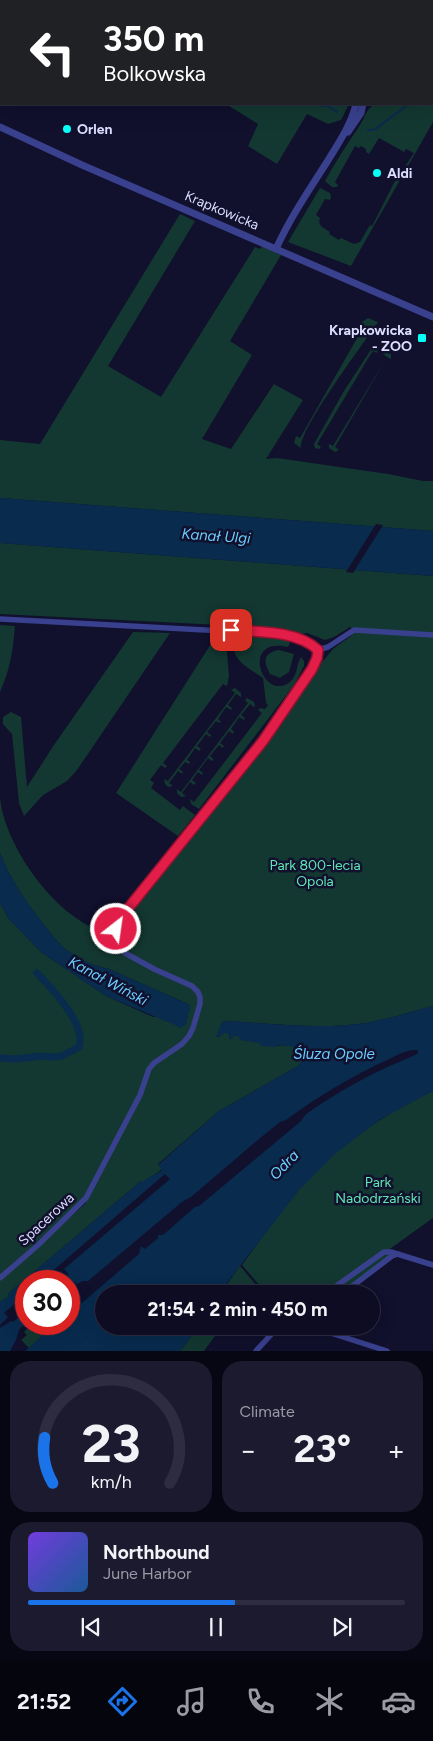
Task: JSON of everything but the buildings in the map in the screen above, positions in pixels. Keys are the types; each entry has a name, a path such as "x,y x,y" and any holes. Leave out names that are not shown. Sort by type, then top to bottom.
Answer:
{"street":[{"path":"276,249 293,215 338,144 354,113 356,105"},
{"path":"338,144 361,113 363,105"},
{"name":"Krapkowicka","path":"0,127 433,317"},
{"path":"0,619 231,630 282,635 313,645 318,650 354,630 433,635"},
{"name":"Spacerowa","path":"0,1278 86,1198 136,1103 149,1069 154,1063 182,1044 189,1036 200,1004 200,997 192,986 154,969 125,953 118,942 116,929 118,921 263,741 312,669 318,650"},
{"path":"337,1285 380,1254 389,1251 433,1265"},
{"path":"354,1285 392,1256 398,1254"},
{"path":"256,1351 271,1335"},
{"path":"337,1335 387,1351"}],"green space":[{"path":"228,105 348,106 341,120 328,124 307,114 277,164 248,146 258,124"},
{"path":"433,105 433,122 351,266 288,242 320,188 330,193 331,197 330,200 325,199 316,215 320,218 320,225 330,232 329,234 339,240 341,238 354,244 360,242 370,225 372,226 395,181 414,153 406,149 404,152 379,138 369,154 361,146 359,148 355,146 335,182 338,185 337,187 332,187 325,181 372,106"},
{"path":"180,214 195,221 108,366 161,397 255,247 260,249 262,246 281,255 230,341 252,355 202,439 231,449 274,384 303,400 266,459 277,458 433,481 433,531 0,498 0,440 40,444"},
{"path":"368,318 378,322 310,423 303,438 301,448 294,443 296,436 300,438 364,326 360,323"},
{"path":"376,347 378,349 377,353 373,351 369,357 317,444 321,447 319,449 315,448 314,444 344,391 372,348"},
{"path":"386,352 391,354 391,359 383,354"},
{"path":"387,357 335,447 339,450 335,452 329,448 329,444 333,446"},
{"name":"Park 800-lecia Opola","path":"0,543 433,576 433,1006 383,1020 348,1025 312,1026 223,1021 217,1037 224,1032 230,1034 229,1038 232,1039 233,1035 274,1047 293,1046 303,1051 305,1058 298,1066 219,1111 158,1164 162,1169 160,1171 143,1183 141,1181 36,1270 15,1270 15,1288 8,1294 9,1296 0,1302 0,1281 86,1203 84,1197 35,1245 0,1275 0,903 9,919 41,952 106,996 153,1017 190,1008 190,1005 109,969 86,961 69,952 60,944 22,894 0,853 0,797 11,836 35,877 67,911 84,923 102,931 106,939 119,948 123,945 122,928 128,912 205,822 279,728 322,662 334,648 351,636 354,630 350,627 325,640 307,633 300,634 280,628 0,614"},
{"path":"0,625 15,626 10,660 0,692"},
{"path":"133,632 170,633 77,770 67,781 43,795 24,816 19,803 12,734 3,724 3,717 11,712 21,717 27,787"},
{"path":"217,632 223,635 226,640 229,676 227,686 223,684 163,763 167,766 165,768 161,765 150,780 154,783 151,788 180,810 183,806 195,815 178,836 116,793"},
{"path":"241,635 283,637 290,643 288,647 273,646 264,651 260,659 260,668 271,684 280,686 290,682 301,657 304,661 304,666 294,685 199,809 191,804 190,799 194,802 262,713 258,710 260,708 265,709 268,705 266,703 263,678 246,667 235,654 234,641"},
{"path":"279,650 294,654 289,672 280,678 270,674 266,665 267,655"},
{"path":"235,688 241,693 241,697 236,694 228,705 232,708 231,710 226,707 218,719 221,722 216,721 207,732 211,735 210,737 206,734 197,746 201,749 199,751 195,748 187,760 190,762 189,764 185,762 179,769 183,772 182,774 178,771 169,783 173,786 168,787 164,779 168,781 235,693 231,690"},
{"path":"247,698 254,702 255,706 250,704 241,715 245,718 244,720 239,717 231,729 234,732 233,734 229,731 220,743 224,746 223,748 219,745 210,756 214,760 212,761 208,758 199,770 203,773 202,775 198,772 192,780 196,783 194,785 190,782 182,793 186,796 181,797 177,793 177,789 181,792 248,703 245,700"},
{"name":"Park Nadodrzański","path":"433,1091 433,1218 387,1251 398,1254 355,1285 259,1285 242,1265 291,1200 312,1175 344,1146 414,1100"},
{"path":"240,1266 256,1285 226,1285"},
{"path":"27,1335 43,1335 29,1348 21,1340"},
{"path":"192,1335 216,1335 204,1351 180,1351"}],"water":[{"name":"Kanał Ulgi","path":"0,498 433,531 433,576 0,543"},
{"name":"Kanał Wiński","path":"0,853 22,894 62,946 86,961 109,969 190,1005 186,1025 180,1028 106,996 41,952 9,919 0,903"},
{"path":"433,1006 433,1091 379,1120 336,1153 299,1190 225,1285 103,1285 139,1254 141,1246 145,1249 158,1238 158,1235 163,1235 301,1121 306,1114 359,1082 415,1055 418,1053 418,1050 401,1053 359,1074 280,1122 88,1281 80,1282 80,1270 64,1269 170,1179 165,1174 54,1270 36,1270 141,1181 143,1182 162,1170 158,1165 219,1111 298,1066 305,1058 303,1051 296,1047 280,1045 274,1047 262,1046 259,1043 240,1040 239,1037 234,1035 232,1039 229,1038 230,1034 224,1033 219,1037 216,1036 223,1021 330,1026 383,1020"},
{"path":"15,1288 15,1304 4,1313 8,1317 0,1325 0,1302 9,1296 8,1294"},
{"path":"95,1292 95,1335 192,1335 180,1351 25,1351 43,1335 80,1335 80,1305"},
{"path":"15,1320 15,1335 18,1335 16,1340 10,1351 0,1351 0,1328 11,1321"}],"pier":[{"path":"376,524 383,525 353,573 346,572"}],"waterway":[{"path":"315,105 328,106 337,112"},
{"path":"368,130 374,130 408,105"},
{"path":"0,1058 17,1059 62,1056 79,1047 80,1038 73,1017 59,997 37,973"}],"place":[{"name":"Orlen","path":"67,129"},
{"name":"Aldi","path":"377,173"},
{"name":"Krapkowicka - ZOO","path":"422,338"}],"route":[{"path":"116,929 118,921 263,741 312,669 317,658 318,650 313,645 298,639 261,632 231,630"}],"water label":[{"name":"Śluza Opole","path":"334,1054"},
{"name":"Odra","path":"284,1165"}]}
